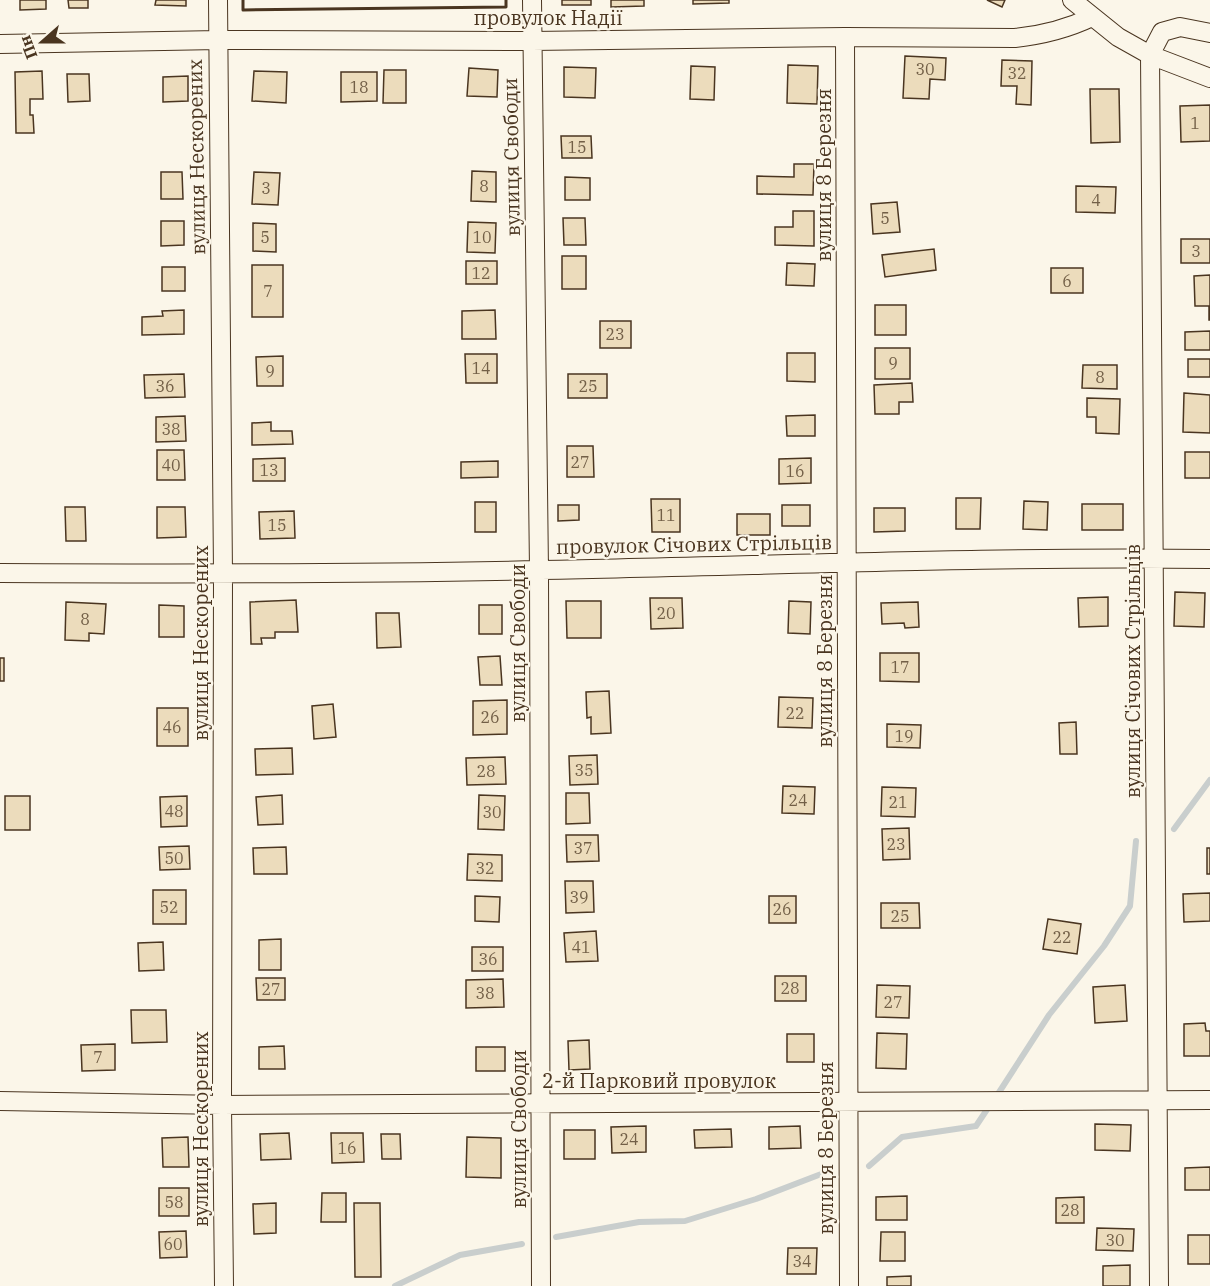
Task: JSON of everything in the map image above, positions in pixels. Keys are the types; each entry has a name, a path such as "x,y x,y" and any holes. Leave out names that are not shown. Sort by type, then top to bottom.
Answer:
{"street":[{"name":"вулиця Нескорених","path":"218,0 223,574 224,1286"},
{"name":"вулиця Свободи","path":"532,0 539,570 541,1286"},
{"path":"1072,0 1118,37 1150,55 1210,78"},
{"name":"провулок Надії","path":"0,44 218,40 1015,38 1040,35 1071,27 1092,17"},
{"path":"1150,55 1161,32 1180,27 1210,33"},
{"name":"вулиця 8 Березня","path":"845,37 849,1286"},
{"name":"вулиця Січових Стрільців","path":"1150,55 1159,1286"},
{"name":"провулок Січових Стрільців","path":"0,573 223,574 1154,558 1210,559"},
{"name":"2-й Парковий провулок","path":"0,1101 222,1105 1210,1100"}],"building":[{"path":"20,0 46,0 46,9 20,10"},
{"path":"68,0 88,0 88,8 69,8"},
{"path":"156,0 186,0 186,6 155,5"},
{"path":"562,0 591,0 591,5 562,5"},
{"path":"611,0 644,0 644,6 611,7"},
{"path":"693,0 729,0 729,3 693,4"},
{"path":"987,0 1005,0 1002,7"},
{"path":"905,56 946,58 945,80 930,79 929,99 903,98"},
{"path":"1002,60 1032,61 1031,105 1016,104 1017,86 1001,86"},
{"path":"788,65 818,66 817,104 787,103"},
{"path":"691,66 715,67 714,100 690,99"},
{"path":"564,67 596,68 595,98 564,97"},
{"path":"469,68 498,70 497,97 467,96"},
{"path":"384,70 406,70 406,103 383,103"},
{"path":"42,71 43,99 30,99 30,115 33,115 34,133 16,133 15,72"},
{"path":"254,71 287,72 286,103 252,101"},
{"path":"341,72 377,72 377,101 341,102"},
{"path":"67,74 89,74 90,101 68,102"},
{"path":"188,76 188,101 163,102 163,77"},
{"path":"1090,89 1119,89 1120,142 1091,143"},
{"path":"1210,105 1210,141 1181,142 1180,106"},
{"path":"561,136 591,136 592,158 562,158"},
{"path":"794,164 814,164 813,195 757,194 757,176 794,177"},
{"path":"472,171 496,172 496,202 471,201"},
{"path":"161,172 182,172 183,199 161,199"},
{"path":"254,172 280,173 278,205 252,204"},
{"path":"565,177 590,178 590,200 565,200"},
{"path":"1076,186 1116,187 1115,213 1076,212"},
{"path":"897,202 900,232 873,234 871,204"},
{"path":"793,211 814,211 814,246 775,245 775,227 793,227"},
{"path":"563,218 585,218 586,245 564,245"},
{"path":"161,221 184,221 184,245 161,246"},
{"path":"468,222 496,223 495,253 467,252"},
{"path":"253,223 276,224 276,252 253,251"},
{"path":"1181,239 1210,239 1210,263 1181,263"},
{"path":"934,249 936,270 885,277 882,255"},
{"path":"562,256 586,256 586,289 562,289"},
{"path":"466,261 497,261 497,284 466,284"},
{"path":"787,263 815,264 814,286 786,285"},
{"path":"252,265 283,265 283,317 252,317"},
{"path":"162,267 185,267 185,291 162,291"},
{"path":"1051,268 1083,268 1083,293 1051,293"},
{"path":"1210,275 1209,320 1209,306 1195,306 1194,276"},
{"path":"875,305 906,305 906,335 875,335"},
{"path":"184,310 184,334 142,335 142,317 163,316 162,311"},
{"path":"495,310 496,339 462,339 462,311"},
{"path":"600,321 631,321 631,348 600,348"},
{"path":"1210,331 1210,350 1185,350 1185,332"},
{"path":"875,348 910,348 910,379 875,379"},
{"path":"787,353 815,353 815,382 787,381"},
{"path":"465,354 497,354 497,383 466,383"},
{"path":"283,356 283,386 257,386 256,357"},
{"path":"1188,359 1210,359 1210,377 1188,377"},
{"path":"1083,365 1117,365 1117,389 1082,388"},
{"path":"184,374 185,397 145,398 144,375"},
{"path":"568,374 607,374 607,398 568,398"},
{"path":"912,383 913,402 899,402 899,414 875,414 874,385"},
{"path":"1184,393 1210,395 1210,433 1183,432"},
{"path":"1087,398 1120,399 1119,434 1096,433 1096,417 1087,417"},
{"path":"815,415 815,436 787,436 786,416"},
{"path":"185,416 186,441 156,442 156,417"},
{"path":"271,422 271,431 292,431 293,444 252,445 252,423"},
{"path":"567,446 593,446 594,477 567,477"},
{"path":"157,450 184,450 185,480 157,480"},
{"path":"1185,452 1210,452 1210,478 1185,478"},
{"path":"285,458 285,481 253,481 253,459"},
{"path":"811,458 811,483 779,484 779,459"},
{"path":"498,461 498,477 461,478 461,462"},
{"path":"956,498 981,498 980,529 956,529"},
{"path":"651,499 680,499 680,532 652,532"},
{"path":"1024,501 1048,502 1047,530 1023,529"},
{"path":"475,502 496,502 496,532 475,532"},
{"path":"1082,504 1123,504 1123,530 1082,530"},
{"path":"558,505 579,505 579,520 558,521"},
{"path":"782,505 810,505 810,526 782,526"},
{"path":"65,507 85,507 86,541 66,541"},
{"path":"157,507 185,507 186,537 157,538"},
{"path":"874,508 905,508 905,531 874,532"},
{"path":"294,511 295,538 260,539 259,512"},
{"path":"737,514 770,514 770,535 737,535"},
{"path":"1175,592 1205,593 1204,627 1174,626"},
{"path":"1108,597 1108,626 1079,627 1078,598"},
{"path":"650,598 682,598 683,628 651,629"},
{"path":"296,600 298,632 275,632 275,638 261,638 262,644 251,644 250,602"},
{"path":"566,601 601,601 601,638 567,638"},
{"path":"789,601 811,602 810,634 788,633"},
{"path":"66,602 106,604 104,634 89,633 89,641 65,640"},
{"path":"918,602 919,627 905,628 904,623 882,624 881,603"},
{"path":"159,605 184,606 184,637 159,637"},
{"path":"479,605 502,605 502,634 479,634"},
{"path":"376,613 399,613 401,647 377,648"},
{"path":"880,653 919,653 919,682 880,681"},
{"path":"500,656 502,685 480,685 478,657"},
{"path":"0,658 4,658 4,681 0,681"},
{"path":"609,691 611,733 591,734 591,717 587,718 586,692"},
{"path":"779,697 813,698 812,728 778,727"},
{"path":"507,700 507,734 473,735 473,701"},
{"path":"333,704 336,737 314,739 312,706"},
{"path":"157,708 188,708 188,746 157,746"},
{"path":"1076,722 1077,754 1060,754 1059,723"},
{"path":"887,724 921,725 920,748 887,747"},
{"path":"292,748 293,774 256,775 255,749"},
{"path":"597,755 598,784 570,785 569,756"},
{"path":"505,757 506,784 467,785 466,758"},
{"path":"783,786 815,787 814,814 782,813"},
{"path":"882,787 916,788 915,817 881,816"},
{"path":"566,793 589,793 590,823 566,824"},
{"path":"282,795 283,824 258,825 256,797"},
{"path":"479,795 505,796 504,830 478,829"},
{"path":"5,796 30,796 30,830 5,830"},
{"path":"187,796 187,826 161,827 160,797"},
{"path":"909,828 910,859 883,860 882,829"},
{"path":"566,835 598,835 599,861 567,862"},
{"path":"189,846 190,869 160,870 159,847"},
{"path":"286,847 287,874 254,874 253,848"},
{"path":"1207,848 1210,848 1210,874 1207,874"},
{"path":"468,854 502,855 502,881 467,880"},
{"path":"565,881 593,881 594,912 566,913"},
{"path":"153,890 186,890 186,924 153,924"},
{"path":"1210,893 1210,921 1184,922 1183,894"},
{"path":"475,896 500,897 499,922 475,921"},
{"path":"769,896 796,896 796,923 769,923"},
{"path":"881,903 919,903 920,928 881,928"},
{"path":"1048,919 1081,924 1077,954 1043,949"},
{"path":"596,931 598,961 566,962 564,933"},
{"path":"281,939 281,970 259,970 259,940"},
{"path":"163,942 164,970 139,971 138,943"},
{"path":"472,947 503,947 503,971 472,971"},
{"path":"775,976 806,976 806,1001 775,1001"},
{"path":"256,978 285,978 285,1000 257,1000"},
{"path":"503,979 504,1007 466,1008 466,980"},
{"path":"877,985 910,986 909,1018 876,1017"},
{"path":"1125,985 1127,1021 1095,1023 1093,987"},
{"path":"131,1010 166,1010 167,1042 132,1043"},
{"path":"1205,1023 1206,1031 1210,1031 1210,1056 1184,1056 1184,1024"},
{"path":"877,1033 907,1034 906,1069 876,1068"},
{"path":"787,1034 814,1034 814,1062 787,1062"},
{"path":"589,1040 590,1069 569,1070 568,1041"},
{"path":"115,1044 115,1070 82,1071 81,1045"},
{"path":"284,1046 285,1069 259,1069 259,1047"},
{"path":"476,1047 505,1047 505,1071 476,1071"},
{"path":"1095,1124 1131,1125 1130,1151 1095,1150"},
{"path":"646,1126 646,1152 612,1153 611,1127"},
{"path":"800,1126 801,1148 769,1149 769,1127"},
{"path":"731,1129 732,1147 695,1148 694,1130"},
{"path":"564,1130 595,1130 595,1159 564,1159"},
{"path":"289,1133 291,1159 261,1160 260,1134"},
{"path":"331,1133 363,1133 364,1162 332,1163"},
{"path":"381,1134 400,1134 401,1159 382,1159"},
{"path":"188,1137 189,1167 163,1167 162,1138"},
{"path":"467,1137 501,1138 501,1178 466,1177"},
{"path":"1210,1167 1210,1190 1185,1190 1185,1168"},
{"path":"159,1188 189,1188 189,1216 159,1216"},
{"path":"322,1193 346,1193 346,1222 321,1222"},
{"path":"907,1196 907,1220 876,1220 876,1197"},
{"path":"1084,1197 1084,1223 1056,1223 1056,1198"},
{"path":"276,1203 276,1233 254,1234 253,1204"},
{"path":"354,1203 380,1203 381,1277 355,1277"},
{"path":"1097,1228 1134,1229 1133,1251 1096,1250"},
{"path":"186,1231 187,1257 160,1258 159,1232"},
{"path":"881,1232 905,1232 905,1261 880,1261"},
{"path":"1188,1235 1210,1235 1210,1264 1188,1264"},
{"path":"788,1248 817,1248 816,1274 787,1274"},
{"path":"1130,1265 1130,1286 1103,1286 1103,1266"},
{"path":"911,1276 911,1286 887,1286 887,1277"}],"waterway":[{"path":"1174,829 1210,780"},
{"path":"996,1097 1049,1015 1104,946 1130,906 1136,841"},
{"path":"869,1166 902,1137 976,1126 990,1105"},
{"path":"556,1237 639,1222 685,1221 756,1199 829,1171"},
{"path":"395,1286 460,1255 522,1244"}],"wall":[{"path":"243,0 243,10 506,7 506,0"}]}
